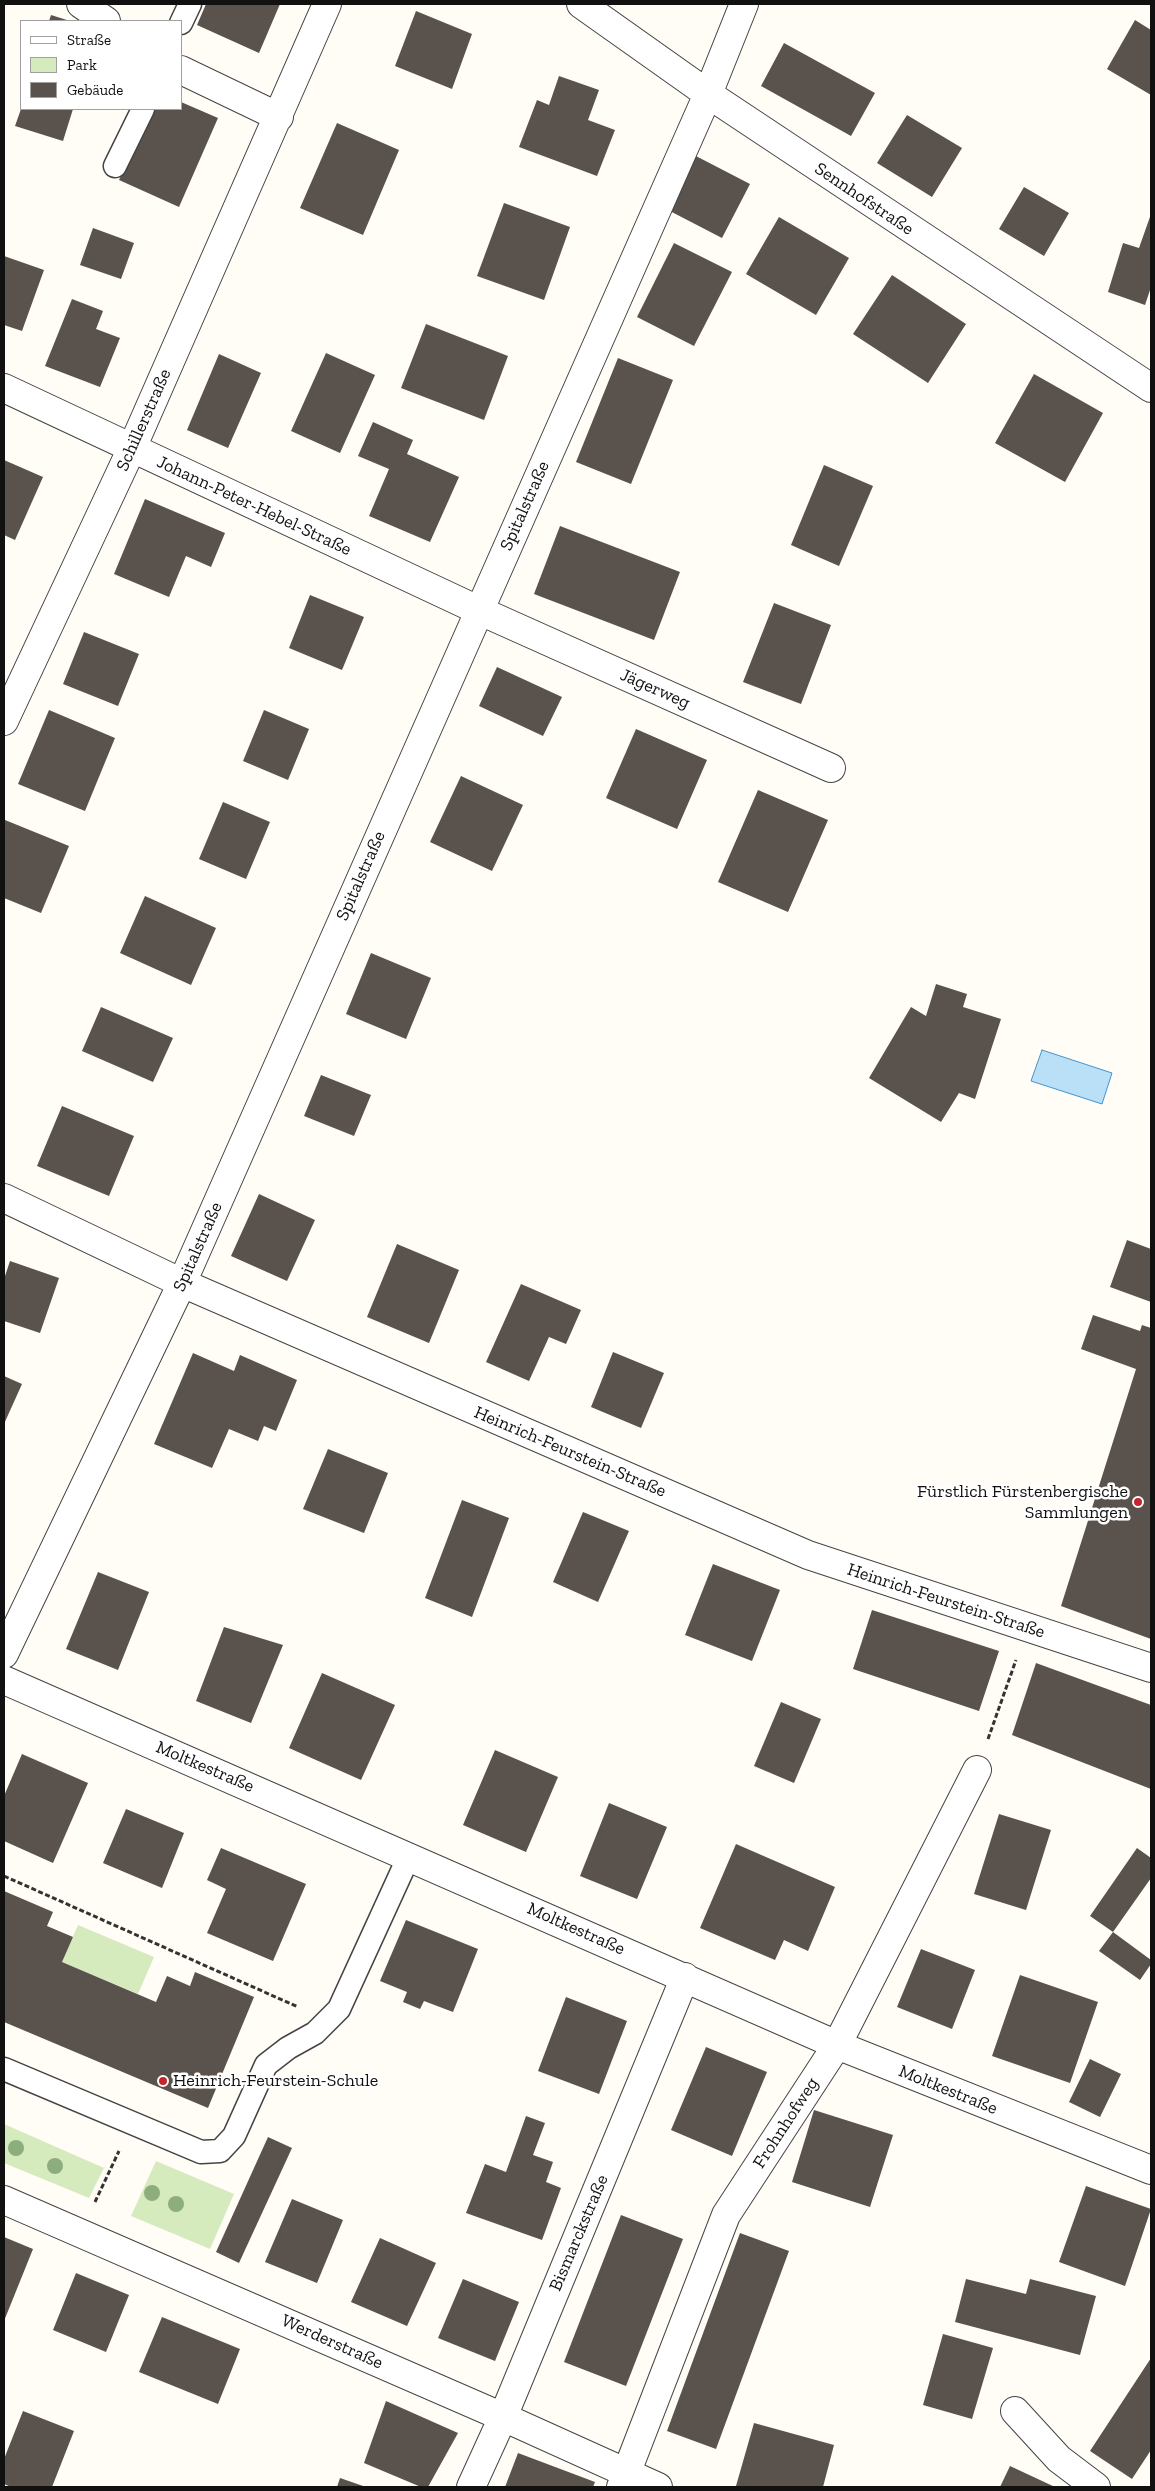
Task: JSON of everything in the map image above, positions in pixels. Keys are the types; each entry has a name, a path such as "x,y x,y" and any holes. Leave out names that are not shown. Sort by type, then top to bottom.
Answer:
{"street":[{"path":"81,4 105,20"},
{"name":"Schillerstraße","path":"4,720 132,448 327,4"},
{"name":"Sennhofstraße","path":"581,4 708,94 1151,388"},
{"name":"Spitalstraße","path":"4,1654 182,1283 478,610 708,94 744,4"},
{"path":"182,70 279,117"},
{"name":"Johann-Peter-Hebel-Straße","path":"4,388 478,610"},
{"name":"Jägerweg","path":"478,610 831,768"},
{"name":"Heinrich-Feurstein-Straße","path":"4,1198 182,1283 808,1555 1151,1668"},
{"name":"Moltkestraße","path":"4,1680 686,1977 837,2045 1151,2170"},
{"name":"Frohnhofweg","path":"624,2480 726,2215 837,2045 977,1770"},
{"name":"Bismarckstraße","path":"471,2487 503,2416 686,1977"},
{"name":"Werderstraße","path":"4,2200 503,2416 624,2480 658,2487"},
{"path":"1015,2411 1059,2459 1096,2487"}],"lane":[{"path":"182,21 190,4"},
{"path":"116,166 143,110"},
{"path":"4,2069 201,2152 220,2151 234,2136 266,2065 288,2048 315,2033 339,2009 409,1856"}],"path":[{"path":"977,1770 1017,1654"},
{"path":"4,1876 297,2006 315,2033"},
{"path":"79,2231 132,2123"}],"green space":[{"path":"78,1925 154,1957 138,1994 62,1962"},
{"path":"4,2124 104,2168 89,2198 4,2163"},
{"path":"156,2161 234,2194 210,2249 131,2216"}],"water":[{"path":"1042,1050 1112,1073 1102,1104 1031,1081"}],"building":[{"path":"206,4 280,4 259,53 197,25"},
{"path":"416,11 472,34 452,89 395,66"},
{"path":"51,15 67,20 49,20"},
{"path":"1135,20 1151,30 1151,95 1107,69"},
{"path":"784,43 875,93 851,136 761,86"},
{"path":"559,76 599,90 588,120 615,130 597,176 519,147 537,100 549,105"},
{"path":"182,102 218,118 179,207 119,180 151,110 182,110"},
{"path":"21,110 73,110 63,141 15,126"},
{"path":"907,115 962,148 932,197 877,163"},
{"path":"337,123 399,150 363,235 300,208"},
{"path":"694,155 750,184 722,238 666,209"},
{"path":"1024,187 1069,213 1044,256 999,229"},
{"path":"504,203 570,227 544,300 477,276"},
{"path":"1151,214 1151,287 1145,305 1108,292 1123,243 1139,248"},
{"path":"779,217 849,258 816,315 746,274"},
{"path":"93,228 134,243 121,279 80,265"},
{"path":"674,243 732,272 694,346 637,317"},
{"path":"4,256 44,270 22,331 4,325"},
{"path":"892,275 966,324 928,383 853,334"},
{"path":"72,299 103,311 96,329 120,338 100,387 45,366"},
{"path":"426,324 508,356 484,420 401,388"},
{"path":"326,353 375,375 340,453 291,431"},
{"path":"219,354 261,373 228,448 187,430"},
{"path":"618,358 673,380 631,484 576,462"},
{"path":"1034,374 1103,413 1065,482 995,443"},
{"path":"373,422 413,440 407,454 459,477 430,542 369,516 389,469 358,456"},
{"path":"4,460 43,477 15,540 4,535"},
{"path":"824,465 873,486 839,566 791,545"},
{"path":"145,499 225,533 211,567 186,556 169,597 114,574"},
{"path":"560,526 680,572 654,640 534,594"},
{"path":"310,595 364,617 342,670 289,648"},
{"path":"774,603 831,625 801,704 743,682"},
{"path":"84,632 139,654 118,706 63,684"},
{"path":"497,667 562,697 543,736 479,706"},
{"path":"49,710 115,738 85,811 18,784"},
{"path":"264,710 309,729 288,780 243,761"},
{"path":"636,729 707,760 677,829 606,798"},
{"path":"461,776 523,805 492,871 430,842"},
{"path":"758,790 828,820 788,912 718,882"},
{"path":"223,802 270,822 246,879 199,859"},
{"path":"5,820 69,846 41,913 4,898"},
{"path":"145,896 216,928 191,985 120,953"},
{"path":"371,953 431,978 406,1039 346,1014"},
{"path":"936,984 967,994 963,1007 1001,1019 975,1099 959,1093 941,1122 869,1078 911,1007 926,1016"},
{"path":"101,1007 173,1038 153,1082 82,1051"},
{"path":"321,1075 371,1095 354,1136 304,1116"},
{"path":"62,1106 134,1136 109,1196 37,1166"},
{"path":"259,1194 315,1220 287,1281 231,1256"},
{"path":"1127,1240 1151,1249 1151,1302 1110,1287"},
{"path":"397,1244 459,1270 429,1343 367,1317"},
{"path":"10,1261 59,1278 40,1333 4,1321 4,1279"},
{"path":"521,1284 581,1310 566,1344 549,1337 529,1381 486,1362"},
{"path":"1093,1315 1140,1331 1142,1325 1151,1328 1151,1639 1061,1606 1136,1369 1081,1349"},
{"path":"613,1352 664,1373 641,1428 591,1407"},
{"path":"193,1353 234,1371 240,1355 297,1380 276,1431 264,1426 258,1441 229,1429 212,1468 154,1444"},
{"path":"4,1376 22,1384 4,1424"},
{"path":"328,1449 388,1473 364,1533 303,1509"},
{"path":"462,1500 509,1518 472,1617 425,1598"},
{"path":"583,1512 629,1531 598,1602 553,1582"},
{"path":"713,1564 780,1590 752,1661 685,1635"},
{"path":"98,1572 149,1592 118,1670 66,1649"},
{"path":"872,1610 999,1651 979,1711 853,1669"},
{"path":"224,1627 283,1645 251,1723 196,1701"},
{"path":"1036,1663 1151,1705 1151,1789 1012,1735"},
{"path":"322,1673 395,1705 361,1780 289,1748"},
{"path":"781,1702 821,1719 794,1783 754,1766"},
{"path":"495,1750 558,1777 526,1852 463,1825"},
{"path":"22,1754 88,1783 53,1863 4,1841 4,1796"},
{"path":"609,1803 667,1827 637,1899 580,1876"},
{"path":"126,1809 184,1833 162,1888 103,1863"},
{"path":"999,1814 1051,1830 1026,1910 974,1894"},
{"path":"736,1844 835,1887 808,1951 784,1940 775,1960 700,1928"},
{"path":"221,1848 306,1884 273,1961 207,1933 226,1889 207,1880"},
{"path":"1137,1848 1151,1858 1151,1878 1113,1932 1090,1916"},
{"path":"4,1891 53,1912 47,1926 73,1937 62,1962 156,2002 167,1976 190,1986 195,1972 254,1997 208,2108 4,2022"},
{"path":"406,1920 478,1949 453,2012 424,2001 420,2009 403,2002 407,1992 380,1981"},
{"path":"1113,1932 1151,1960 1151,1964 1140,1980 1099,1951"},
{"path":"921,1949 975,1970 952,2029 897,2007"},
{"path":"1020,1975 1098,2002 1070,2083 992,2056"},
{"path":"566,1997 627,2021 599,2094 538,2071"},
{"path":"706,2047 767,2072 732,2156 671,2130"},
{"path":"1090,2059 1121,2074 1100,2117 1069,2102"},
{"path":"814,2110 893,2135 870,2207 792,2182"},
{"path":"526,2116 545,2123 533,2155 553,2162 546,2182 561,2188 542,2240 466,2213 485,2164 506,2172"},
{"path":"268,2137 292,2148 239,2263 216,2252"},
{"path":"1086,2186 1151,2209 1125,2286 1059,2262"},
{"path":"292,2199 343,2220 317,2283 265,2262"},
{"path":"621,2215 683,2239 626,2386 564,2362"},
{"path":"740,2233 789,2251 716,2449 667,2431"},
{"path":"4,2237 33,2249 4,2321"},
{"path":"380,2238 436,2263 407,2326 351,2302"},
{"path":"76,2273 129,2295 106,2352 53,2330"},
{"path":"463,2279 519,2302 495,2361 438,2338"},
{"path":"966,2279 1026,2294 1030,2279 1096,2296 1080,2355 955,2322"},
{"path":"162,2317 240,2349 218,2404 139,2372"},
{"path":"943,2334 993,2348 972,2419 923,2405"},
{"path":"1151,2358 1151,2450 1132,2479 1090,2451"},
{"path":"386,2401 458,2433 428,2487 421,2487 364,2463"},
{"path":"23,2411 74,2431 52,2487 11,2487 4,2484 4,2459"},
{"path":"754,2423 834,2445 823,2487 736,2486"},
{"path":"518,2453 595,2482 593,2487 505,2487"},
{"path":"1010,2466 1055,2487 1000,2487"},
{"path":"340,2478 366,2487 337,2487"}],"place":[{"name":"Fürstlich Fürstenbergische Sammlungen","path":"1138,1502"},
{"name":"Heinrich-Feurstein-Schule","path":"163,2081"}]}
